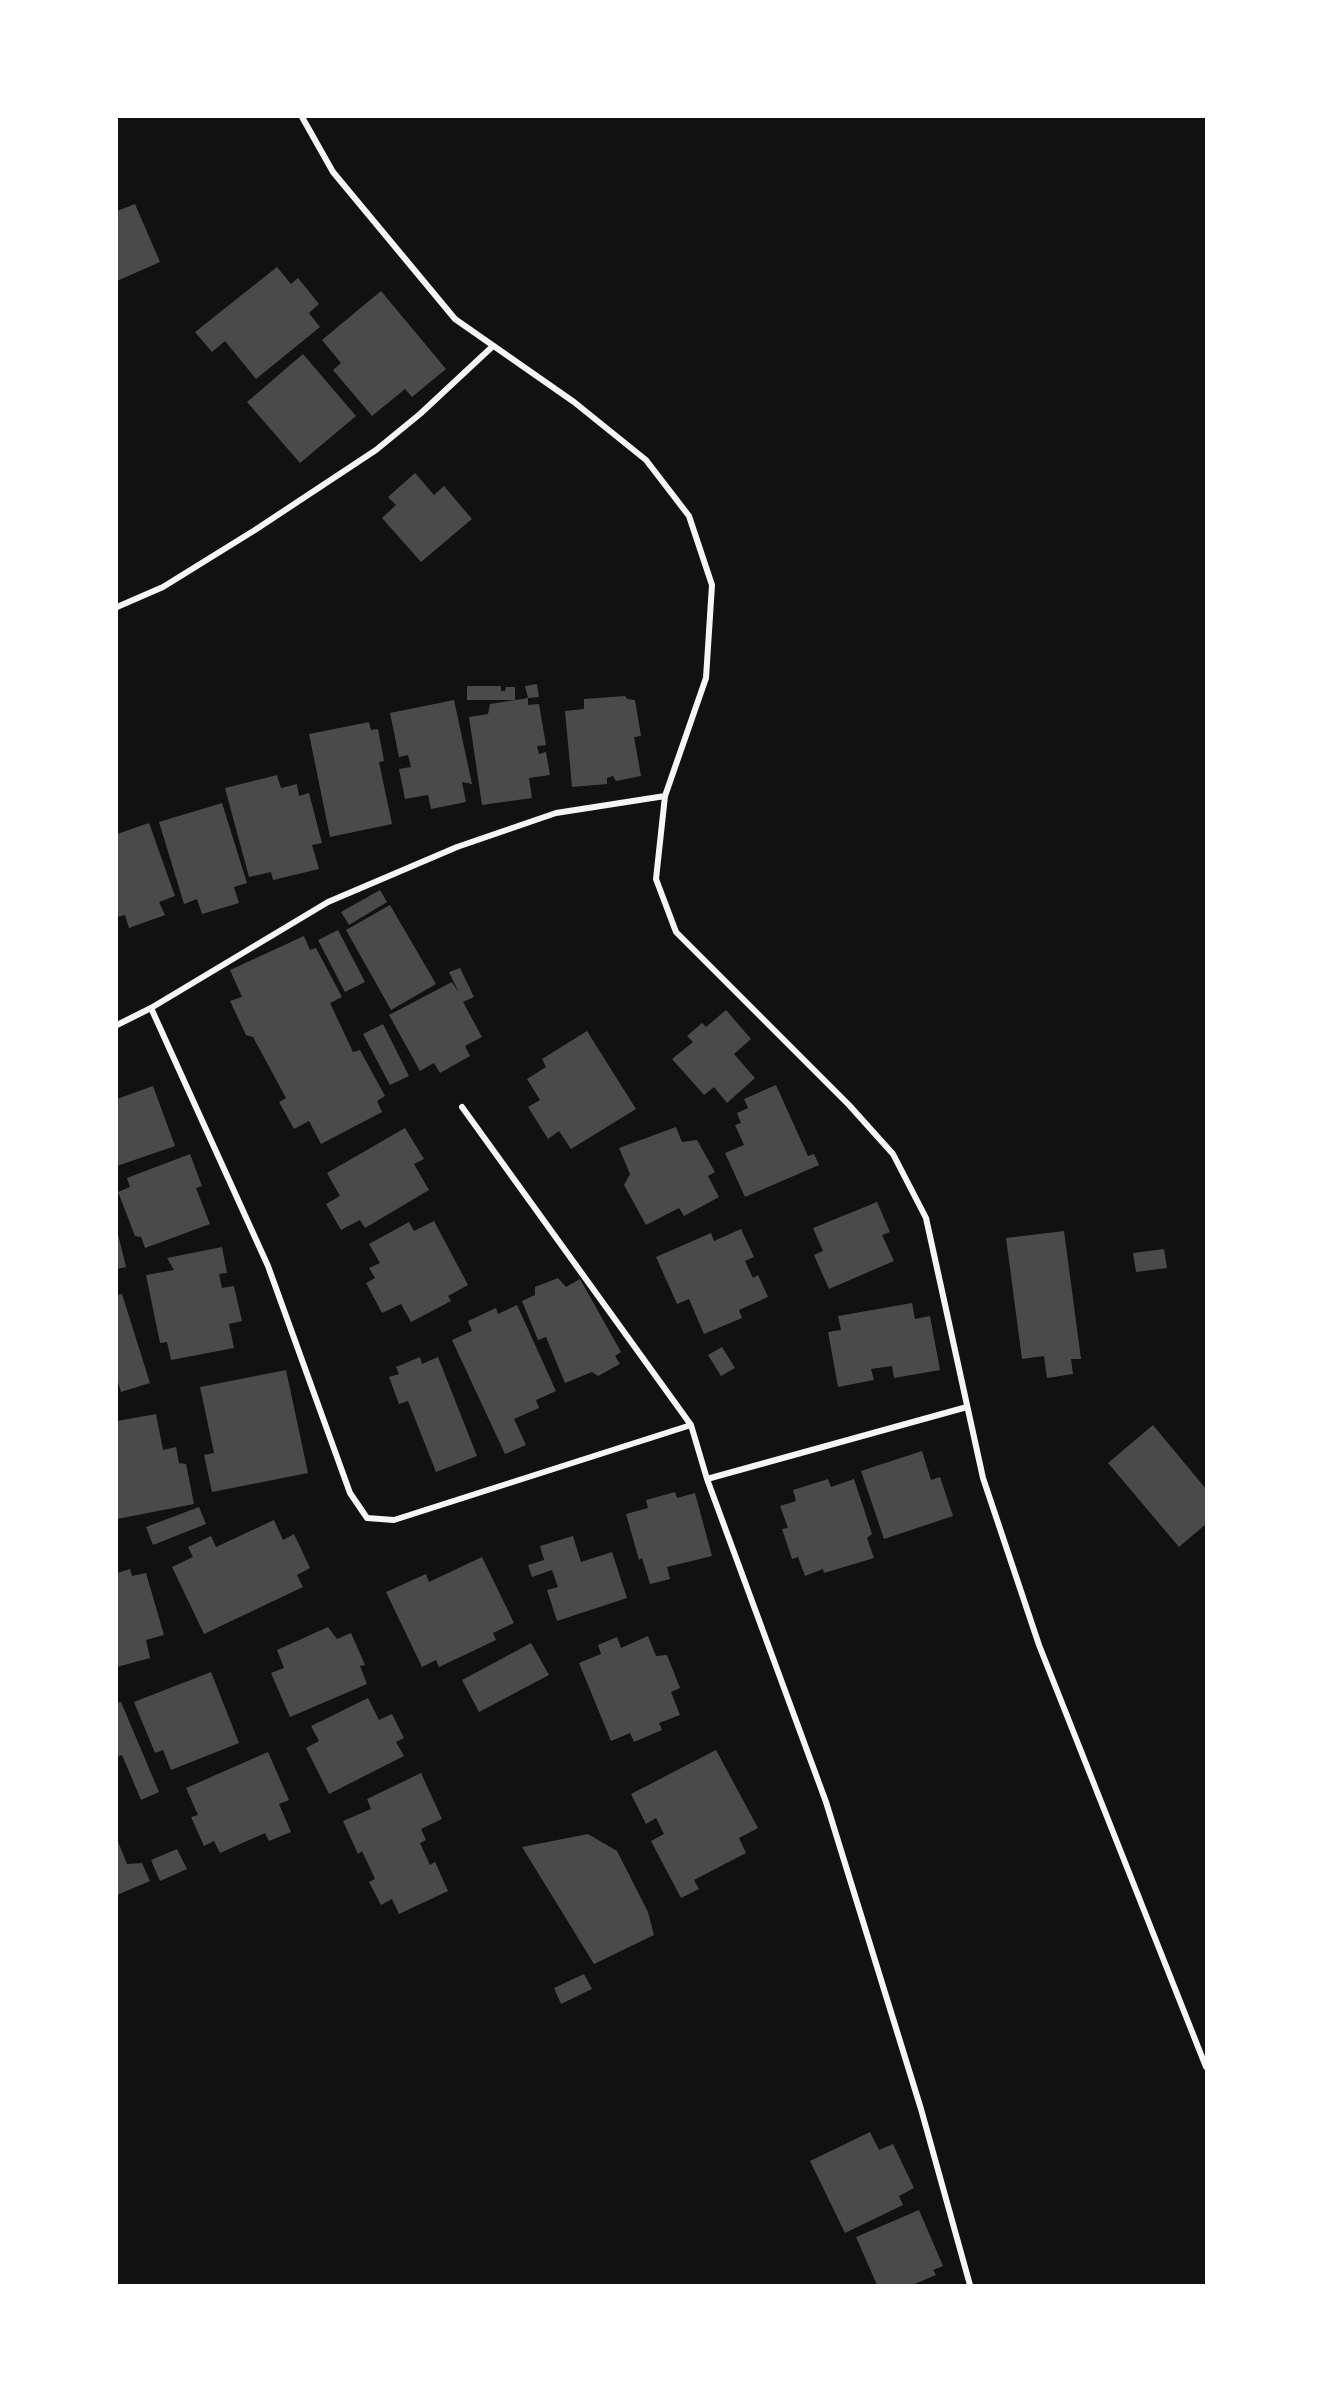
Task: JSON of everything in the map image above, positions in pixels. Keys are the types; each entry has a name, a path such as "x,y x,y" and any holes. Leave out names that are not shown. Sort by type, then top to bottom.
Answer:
{"street":[{"path":"302,117 333,172 455,319 574,402 646,460 689,516 712,585 706,678 665,795 657,879 676,932 849,1105 893,1154 926,1218 983,1478 1039,1645 1206,2067"},
{"path":"117,607 163,587 376,450 420,414 493,346"},
{"path":"117,1025 151,1008 328,902 457,847 556,813 665,795"},
{"path":"151,1008 268,1266 350,1493 367,1518 393,1520 691,1425"},
{"path":"462,1107 691,1425 707,1479 826,1802 921,2109 970,2285"},
{"path":"707,1479 967,1407"}],"building":[{"path":"135,204 160,262 117,281 117,211"},
{"path":"277,267 291,284 298,278 319,304 309,313 320,327 256,379 225,341 212,352 195,332"},
{"path":"381,291 446,369 412,397 405,389 372,416 333,370 341,363 322,340"},
{"path":"303,354 356,416 300,463 247,402"},
{"path":"415,473 434,495 444,486 472,519 421,562 382,518 396,505 388,497"},
{"path":"537,684 539,697 528,698 525,686"},
{"path":"467,686 501,686 501,691 505,691 506,687 515,687 515,700 467,700"},
{"path":"625,696 627,699 635,700 641,736 634,737 641,776 616,781 613,776 607,778 607,784 572,787 565,711 584,709 584,699"},
{"path":"528,698 528,705 539,704 546,745 537,746 539,754 546,752 550,775 529,778 532,798 482,805 469,717 488,714 490,704"},
{"path":"454,700 472,784 462,782 466,802 431,809 428,795 405,799 399,769 411,767 408,755 399,757 390,713"},
{"path":"369,722 371,730 378,729 384,761 379,762 392,824 330,837 309,734"},
{"path":"277,775 281,788 297,784 299,796 309,793 322,843 312,845 319,869 273,880 271,872 249,877 225,788"},
{"path":"222,803 247,883 234,887 239,903 202,914 197,899 184,904 159,822"},
{"path":"149,823 175,896 159,902 165,915 129,928 125,915 117,917 117,834"},
{"path":"380,890 387,902 349,925 341,912"},
{"path":"390,905 436,984 391,1010 346,930"},
{"path":"338,930 365,982 345,992 318,940"},
{"path":"304,936 310,950 316,948 342,997 330,1003 353,1052 360,1050 385,1096 377,1101 382,1112 321,1144 309,1121 294,1129 279,1102 286,1098 253,1037 246,1035 230,1001 242,997 230,970"},
{"path":"460,968 474,997 463,1002 482,1037 465,1046 470,1056 440,1073 434,1063 420,1071 389,1015 452,982 459,993 449,972"},
{"path":"726,1010 751,1039 734,1054 755,1078 727,1103 714,1087 704,1095 672,1059 693,1042 687,1036 702,1023 706,1027"},
{"path":"383,1024 409,1076 390,1085 363,1034"},
{"path":"587,1031 636,1109 571,1149 559,1131 548,1139 528,1107 540,1100 527,1079 546,1067 542,1059"},
{"path":"776,1085 808,1156 814,1154 819,1165 745,1197 725,1153 744,1145 735,1125 741,1123 737,1113 748,1108 744,1099"},
{"path":"153,1086 175,1146 117,1166 117,1099"},
{"path":"676,1127 682,1142 697,1140 715,1172 708,1176 719,1197 684,1216 679,1208 646,1225 624,1185 630,1174 619,1148"},
{"path":"405,1128 424,1159 414,1164 429,1190 365,1228 360,1220 341,1230 326,1204 340,1196 327,1173"},
{"path":"190,1154 202,1186 196,1188 210,1224 145,1248 141,1237 135,1236 118,1192 130,1187 127,1178"},
{"path":"877,1202 890,1232 882,1235 894,1261 829,1289 814,1255 823,1251 813,1228"},
{"path":"434,1221 468,1285 448,1296 451,1301 411,1322 401,1304 382,1313 366,1283 375,1278 369,1268 380,1263 369,1244 409,1222 414,1231"},
{"path":"741,1229 754,1257 745,1261 753,1278 758,1275 768,1297 739,1310 742,1318 704,1334 689,1299 677,1304 656,1257 711,1233 714,1241"},
{"path":"117,1230 126,1267 117,1269"},
{"path":"1064,1231 1081,1359 1071,1359 1073,1374 1047,1378 1044,1356 1022,1359 1006,1238"},
{"path":"222,1247 227,1273 219,1274 222,1288 234,1286 242,1321 229,1324 234,1348 171,1360 167,1342 160,1343 146,1275 174,1270 167,1258"},
{"path":"1164,1249 1167,1268 1136,1272 1133,1253"},
{"path":"558,1278 566,1287 580,1279 621,1352 615,1356 620,1364 598,1376 592,1372 565,1383 546,1337 538,1340 522,1301 535,1295 535,1287"},
{"path":"122,1294 150,1383 121,1392 117,1379 117,1295"},
{"path":"912,1303 915,1319 930,1316 940,1370 894,1378 892,1366 871,1369 874,1380 838,1387 828,1332 841,1330 838,1316"},
{"path":"517,1305 556,1391 536,1400 539,1408 514,1419 526,1445 505,1454 452,1340 472,1331 468,1321 496,1308 498,1314"},
{"path":"722,1347 735,1368 721,1376 708,1355"},
{"path":"420,1357 422,1364 438,1357 477,1456 436,1472 408,1401 399,1404 389,1377 399,1374 396,1367"},
{"path":"286,1370 308,1473 212,1492 204,1455 214,1453 200,1387"},
{"path":"156,1414 163,1450 176,1447 179,1463 186,1464 194,1504 117,1519 117,1421"},
{"path":"1153,1425 1206,1489 1206,1524 1179,1547 1108,1463"},
{"path":"922,1451 931,1480 940,1477 953,1516 884,1539 861,1471"},
{"path":"828,1479 831,1487 854,1479 872,1534 867,1538 874,1558 824,1573 823,1569 805,1576 798,1557 792,1559 782,1529 788,1528 780,1506 796,1501 793,1490"},
{"path":"675,1492 677,1498 695,1493 712,1556 667,1567 670,1579 650,1584 642,1558 639,1560 626,1514 648,1508 646,1500"},
{"path":"199,1507 206,1524 153,1545 146,1527"},
{"path":"274,1520 283,1540 294,1534 310,1568 297,1575 303,1587 204,1634 172,1567 193,1557 188,1547 211,1536 216,1547"},
{"path":"573,1536 581,1562 612,1552 627,1598 557,1621 547,1590 558,1587 552,1570 532,1577 528,1565 544,1560 540,1546"},
{"path":"482,1557 514,1623 493,1633 496,1640 439,1667 436,1660 422,1667 386,1592 426,1574 429,1582"},
{"path":"130,1569 132,1576 146,1573 164,1635 146,1640 150,1658 117,1667 117,1573"},
{"path":"328,1627 337,1639 351,1633 365,1665 360,1666 367,1684 290,1717 271,1673 284,1668 277,1650"},
{"path":"648,1636 656,1656 667,1655 680,1688 671,1692 680,1715 659,1723 662,1730 634,1742 630,1733 611,1741 579,1663 601,1654 598,1645 617,1637 621,1648"},
{"path":"531,1643 549,1675 479,1712 462,1680"},
{"path":"211,1672 239,1743 171,1770 163,1750 155,1753 134,1702"},
{"path":"368,1698 379,1720 392,1714 404,1738 396,1742 404,1756 329,1794 306,1748 319,1741 311,1726"},
{"path":"121,1702 159,1792 141,1800 122,1755 117,1757 117,1703"},
{"path":"716,1750 758,1828 739,1838 746,1853 694,1880 699,1889 681,1898 651,1841 664,1834 656,1818 646,1824 631,1794"},
{"path":"268,1752 289,1800 279,1804 291,1832 269,1841 265,1833 220,1853 214,1841 204,1846 191,1817 198,1815 186,1788"},
{"path":"421,1773 442,1819 421,1829 426,1840 420,1843 430,1865 435,1862 448,1891 399,1914 392,1899 381,1905 369,1882 375,1879 362,1851 358,1854 343,1821 371,1809 367,1799"},
{"path":"588,1834 617,1851 648,1912 654,1935 594,1964 522,1847"},
{"path":"117,1839 127,1864 142,1863 150,1881 117,1895"},
{"path":"177,1849 187,1869 160,1881 151,1860"},
{"path":"584,1974 592,1989 561,2004 554,1988"},
{"path":"870,2132 879,2150 893,2144 914,2188 899,2196 903,2205 845,2233 810,2161"},
{"path":"919,2210 943,2266 933,2270 936,2275 912,2285 877,2285 856,2237"}]}
